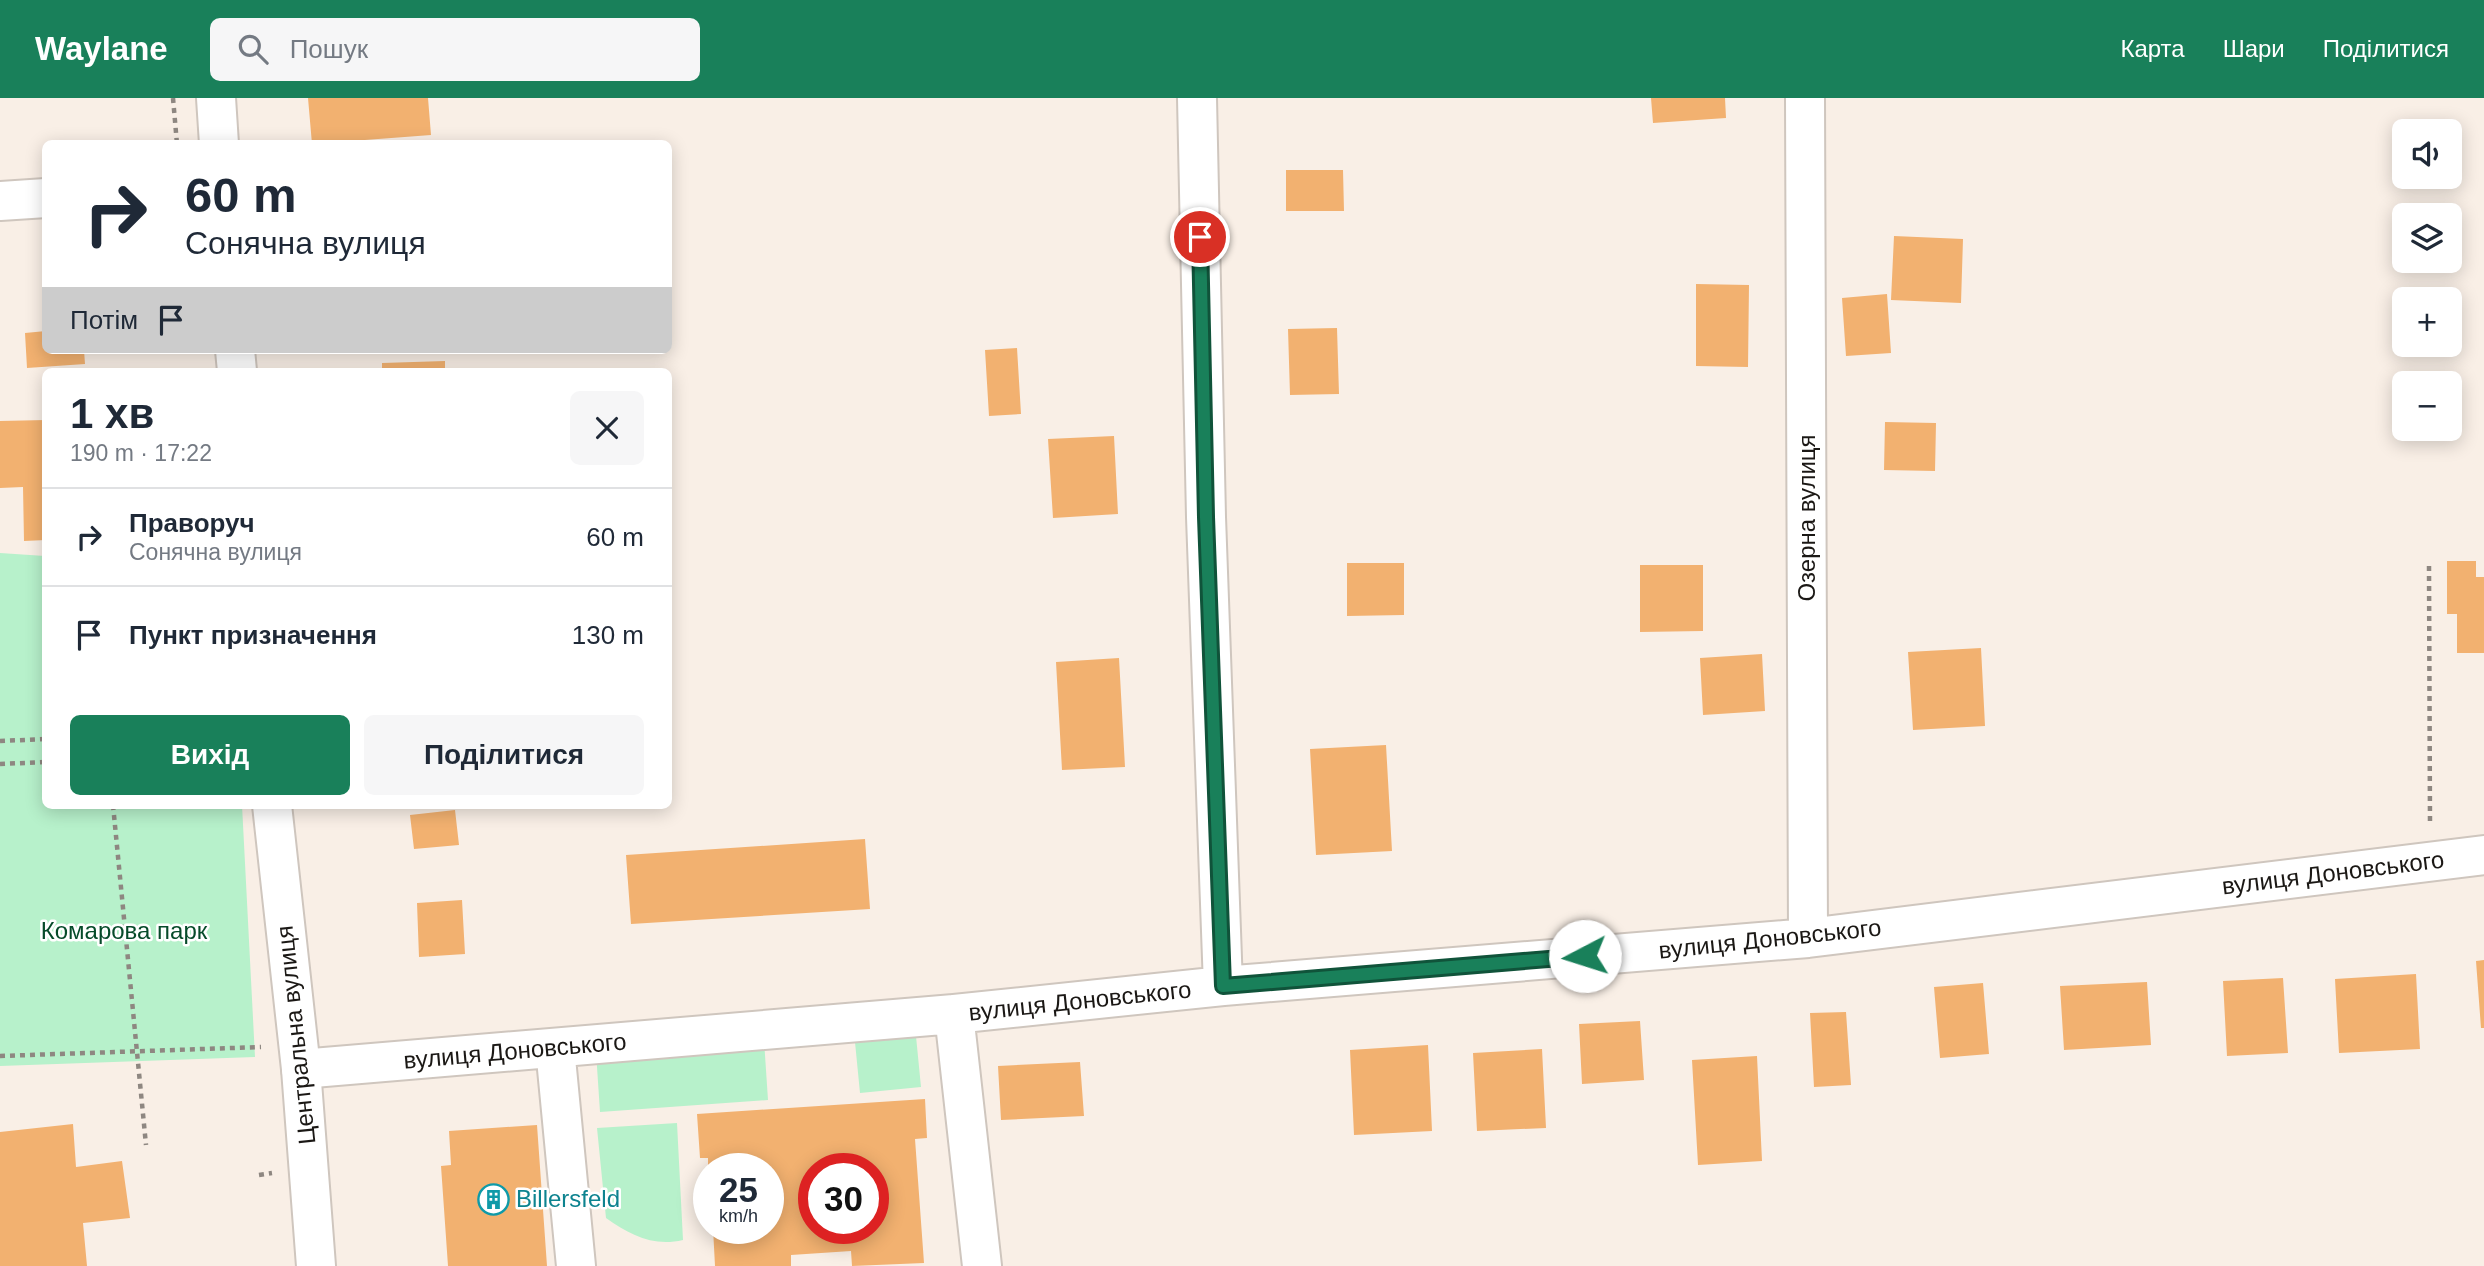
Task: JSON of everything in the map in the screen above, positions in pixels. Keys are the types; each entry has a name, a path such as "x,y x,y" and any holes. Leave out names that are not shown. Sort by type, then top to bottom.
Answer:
{"street":[{"path":"216,98 219,140"},
{"path":"1197,98 1206,517 1223,986"},
{"name":"Озерна вулиця","path":"1805,98 1808,938"},
{"path":"0,201 42,198"},
{"name":"Центральна вулиця","path":"272,809 298,1054 316,1266"},
{"name":"вулиця Доновського","path":"298,1054 555,1048 954,1014 1223,986 1808,938 2484,855"},
{"path":"954,1014 982,1266"},
{"path":"555,1048 576,1266"}],"path":[{"path":"173,98 177,140"},
{"path":"2429,566 2430,861"},
{"path":"0,741 42,738"},
{"path":"0,764 42,762"},
{"path":"113,809 146,1145"},
{"path":"0,1056 260,1047 298,1054"}],"green space":[{"name":"Комарова парк","path":"0,553 42,556 42,809 242,809 255,1057 0,1066"},
{"path":"915,1026 921,1087 860,1093 854,1032"},
{"path":"764,1040 768,1100 600,1112 596,1052"},
{"path":"677,1123 683,1240 652,1241 624,1230 606,1218 597,1128"}],"building":[{"path":"308,98 428,98 431,135 365,140 312,140"},
{"path":"1651,98 1725,98 1726,118 1653,123"},
{"path":"1286,170 1343,170 1344,211 1286,211"},
{"path":"1894,236 1963,239 1961,303 1891,300"},
{"path":"1696,284 1749,285 1748,367 1696,366"},
{"path":"1887,294 1891,353 1846,356 1842,298"},
{"path":"1337,328 1339,394 1290,395 1288,329"},
{"path":"42,331 42,354 84,354 85,364 27,368 25,333"},
{"path":"1017,348 1021,414 989,416 985,350"},
{"path":"445,361 445,368 382,368 382,363"},
{"path":"42,420 42,540 24,541 23,487 0,488 0,421"},
{"path":"1885,422 1936,423 1935,471 1884,470"},
{"path":"1114,436 1118,514 1053,518 1048,439"},
{"path":"2447,561 2476,561 2476,577 2484,577 2484,653 2457,653 2457,614 2447,614"},
{"path":"1347,563 1404,563 1404,615 1347,616"},
{"path":"1640,565 1703,565 1703,631 1640,632"},
{"path":"1981,648 1985,726 1913,730 1908,652"},
{"path":"1762,654 1765,711 1703,715 1700,658"},
{"path":"1119,658 1125,767 1062,770 1056,662"},
{"path":"1386,745 1392,851 1316,855 1310,749"},
{"path":"455,810 459,845 414,849 410,815"},
{"path":"865,839 870,909 631,924 626,855"},
{"path":"462,900 465,954 419,957 417,903"},
{"path":"2484,960 2484,1028 2481,1028 2476,961"},
{"path":"2416,974 2420,1049 2339,1053 2335,979"},
{"path":"2283,978 2288,1053 2227,1056 2223,981"},
{"path":"2147,982 2151,1045 2064,1050 2060,986"},
{"path":"1983,983 1989,1054 1940,1058 1934,987"},
{"path":"1846,1012 1851,1085 1814,1087 1810,1013"},
{"path":"1640,1021 1644,1080 1582,1084 1579,1024"},
{"path":"1428,1045 1432,1131 1354,1135 1350,1050"},
{"path":"1542,1049 1546,1128 1477,1131 1473,1053"},
{"path":"1757,1056 1762,1161 1698,1165 1692,1060"},
{"path":"1080,1062 1084,1116 1001,1120 998,1066"},
{"path":"925,1099 927,1138 915,1139 924,1263 852,1266 851,1251 791,1255 791,1266 715,1266 714,1244 784,1244 784,1153 700,1153 697,1114"},
{"path":"73,1124 76,1167 122,1161 130,1218 83,1223 87,1266 0,1266 0,1132"},
{"name":"Billersfeld","path":"537,1125 547,1266 448,1266 441,1166 451,1165 449,1131"}],"place":[{"name":"Billersfeld","path":"493,1199"}],"route":[{"path":"1200,237 1206,517 1223,986 1585,956"}]}
